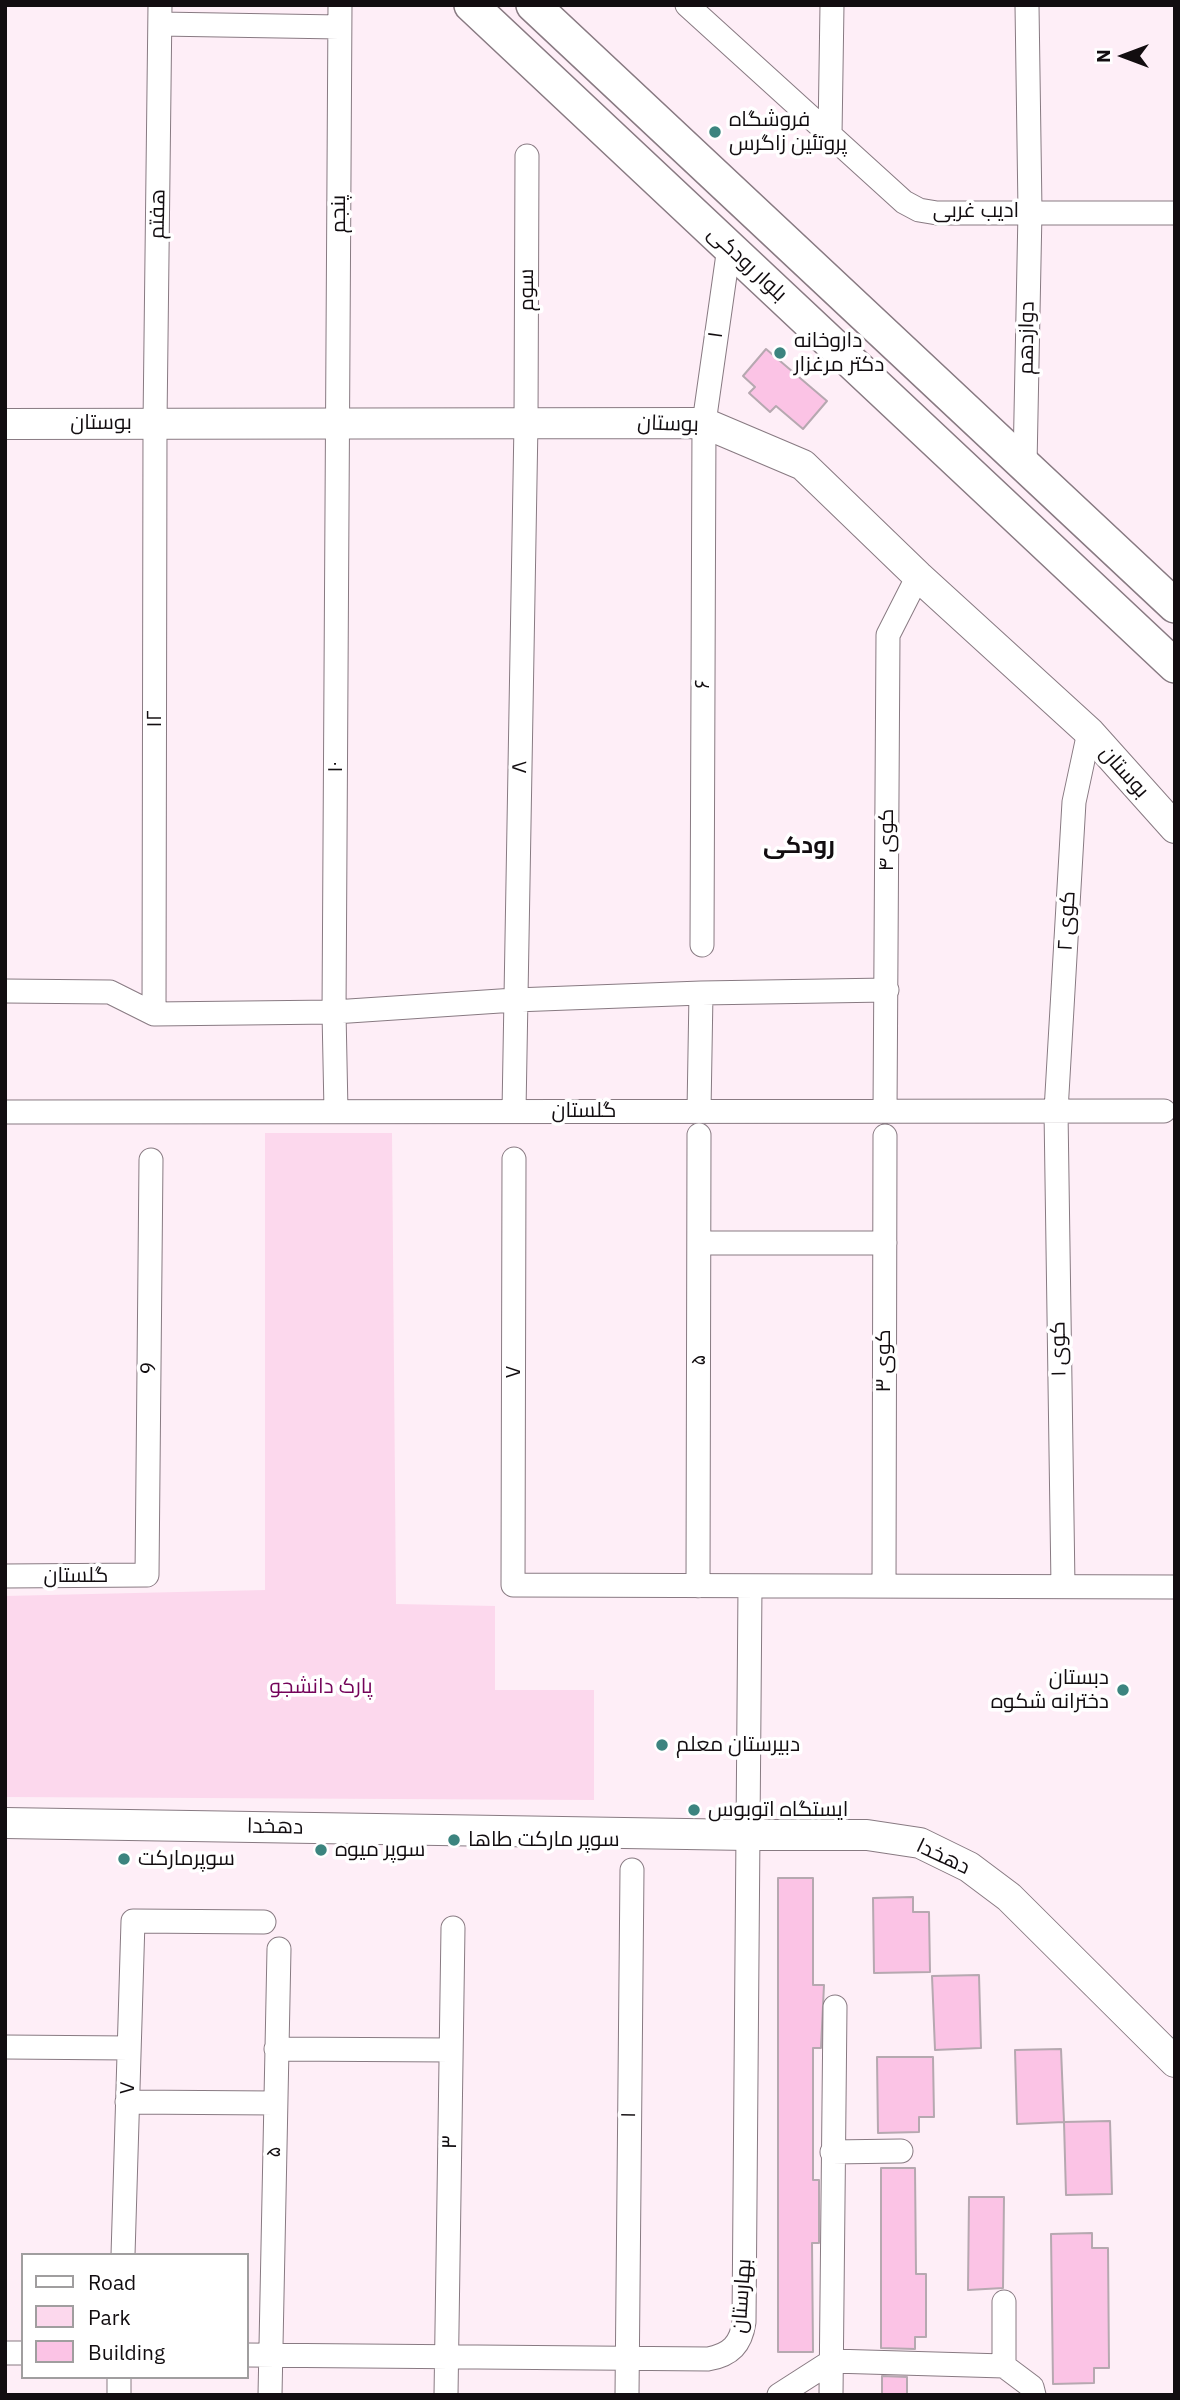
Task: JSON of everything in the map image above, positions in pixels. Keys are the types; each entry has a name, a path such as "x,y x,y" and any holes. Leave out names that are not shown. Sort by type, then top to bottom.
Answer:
{"main road":[{"name":"بلوار رودکی","path":"471,5 1175,666"},
{"name":"بلوار رودکی","path":"533,5 1175,606"}],"street":[{"name":"ادیب غربی","path":"687,5 904,202 919,210 936,213 1030,211 1175,214"},
{"path":"830,135 832,5"},
{"path":"1027,5 1030,211"},
{"path":"160,14 339,16"},
{"name":"هفتم","path":"155,423 160,14"},
{"name":"پنجم","path":"338,423 339,16"},
{"name":"سوم","path":"526,423 527,156"},
{"name":"دوازدهم","path":"1025,465 1030,211"},
{"name":"۱","path":"704,423 729,247"},
{"name":"۱۲","path":"155,423 155,1014"},
{"name":"۱۰","path":"336,1111 334,1012 338,423"},
{"name":"۸","path":"514,1111 526,423"},
{"name":"بوستان","path":"5,424 704,423 803,465 918,576 1088,732 1175,828"},
{"name":"۶","path":"702,945 704,423"},
{"name":"کوی ۴","path":"885,1111 888,635 918,576"},
{"name":"کوی ۲","path":"1056,1111 1074,802 1088,732"},
{"path":"5,991 110,992 155,1014 334,1012 515,1000 887,990"},
{"path":"699,1111 701,993"},
{"name":"کوی ۱","path":"1056,1111 1063,1586"},
{"name":"گلستان","path":"5,1112 1164,1111"},
{"name":"۵","path":"698,1586 699,1135"},
{"name":"کوی ۳","path":"884,1586 885,1136"},
{"name":"۷","path":"514,1159 513,1585 698,1586"},
{"name":"9","path":"147,1575 151,1160"},
{"path":"699,1242 884,1243"},
{"name":"گلستان","path":"5,1576 147,1575"},
{"path":"698,1586 1175,1587"},
{"name":"بهارستان","path":"248,2355 627,2360 716,2358 736,2346 743,2333 750,1586"},
{"name":"دهخدا","path":"5,1823 867,1835 920,1843 969,1867 1009,1897 1175,2062"},
{"name":"۱","path":"626,2395 632,1870"},
{"name":"۷","path":"122,2253 133,1921 264,1922"},
{"name":"۳","path":"446,2395 453,1928"},
{"name":"۵","path":"270,2356 279,1949"},
{"path":"831,2395 835,2007"},
{"path":"5,2047 129,2048"},
{"path":"276,2049 451,2050"},
{"path":"127,2102 275,2103"},
{"path":"832,2152 901,2151"},
{"path":"1004,2302 1004,2366"},
{"path":"270,2356 270,2395"},
{"path":"779,2395 831,2361 1004,2366 1032,2387 1034,2395"}],"green space":[{"name":"پارک دانشجو","path":"265,1133 392,1133 396,1604 495,1606 495,1690 594,1690 594,1800 5,1797 5,1596 265,1590"}],"building":[{"path":"766,349 827,401 803,429 776,406 770,412 749,393 755,387 743,376"},
{"path":"778,1878 813,1878 813,1985 824,1985 821,2048 813,2048 813,2180 819,2180 819,2243 812,2243 813,2352 778,2352"},
{"path":"913,1897 913,1912 929,1912 930,1972 874,1973 873,1898"},
{"path":"979,1975 981,2048 935,2050 932,1976"},
{"path":"1061,2049 1064,2122 1017,2124 1015,2050"},
{"path":"877,2057 933,2057 934,2117 919,2117 919,2132 878,2133"},
{"path":"1110,2121 1112,2194 1066,2195 1064,2122"},
{"path":"881,2168 915,2168 916,2274 926,2274 926,2337 915,2337 915,2349 881,2348"},
{"path":"969,2197 1004,2197 1003,2288 968,2290"},
{"path":"1092,2233 1092,2248 1108,2248 1109,2368 1094,2368 1094,2383 1053,2384 1051,2234"},
{"path":"882,2376 907,2377 907,2395 882,2395"}],"place":[{"name":"فروشگاه پروتئین زاگرس","path":"715,132"},
{"name":"داروخانه دکتر مرغزار","path":"780,353"},
{"name":"دبستان دخترانه شکوه","path":"1123,1690"},
{"name":"دبیرستان معلم","path":"662,1745"},
{"name":"ایستگاه اتوبوس","path":"694,1810"},
{"name":"سوپر مارکت طاها","path":"454,1840"},
{"name":"سوپر میوه","path":"321,1850"},
{"name":"سوپرمارکت","path":"124,1859"}],"district":[{"name":"رودکی","path":"799,846"}]}
